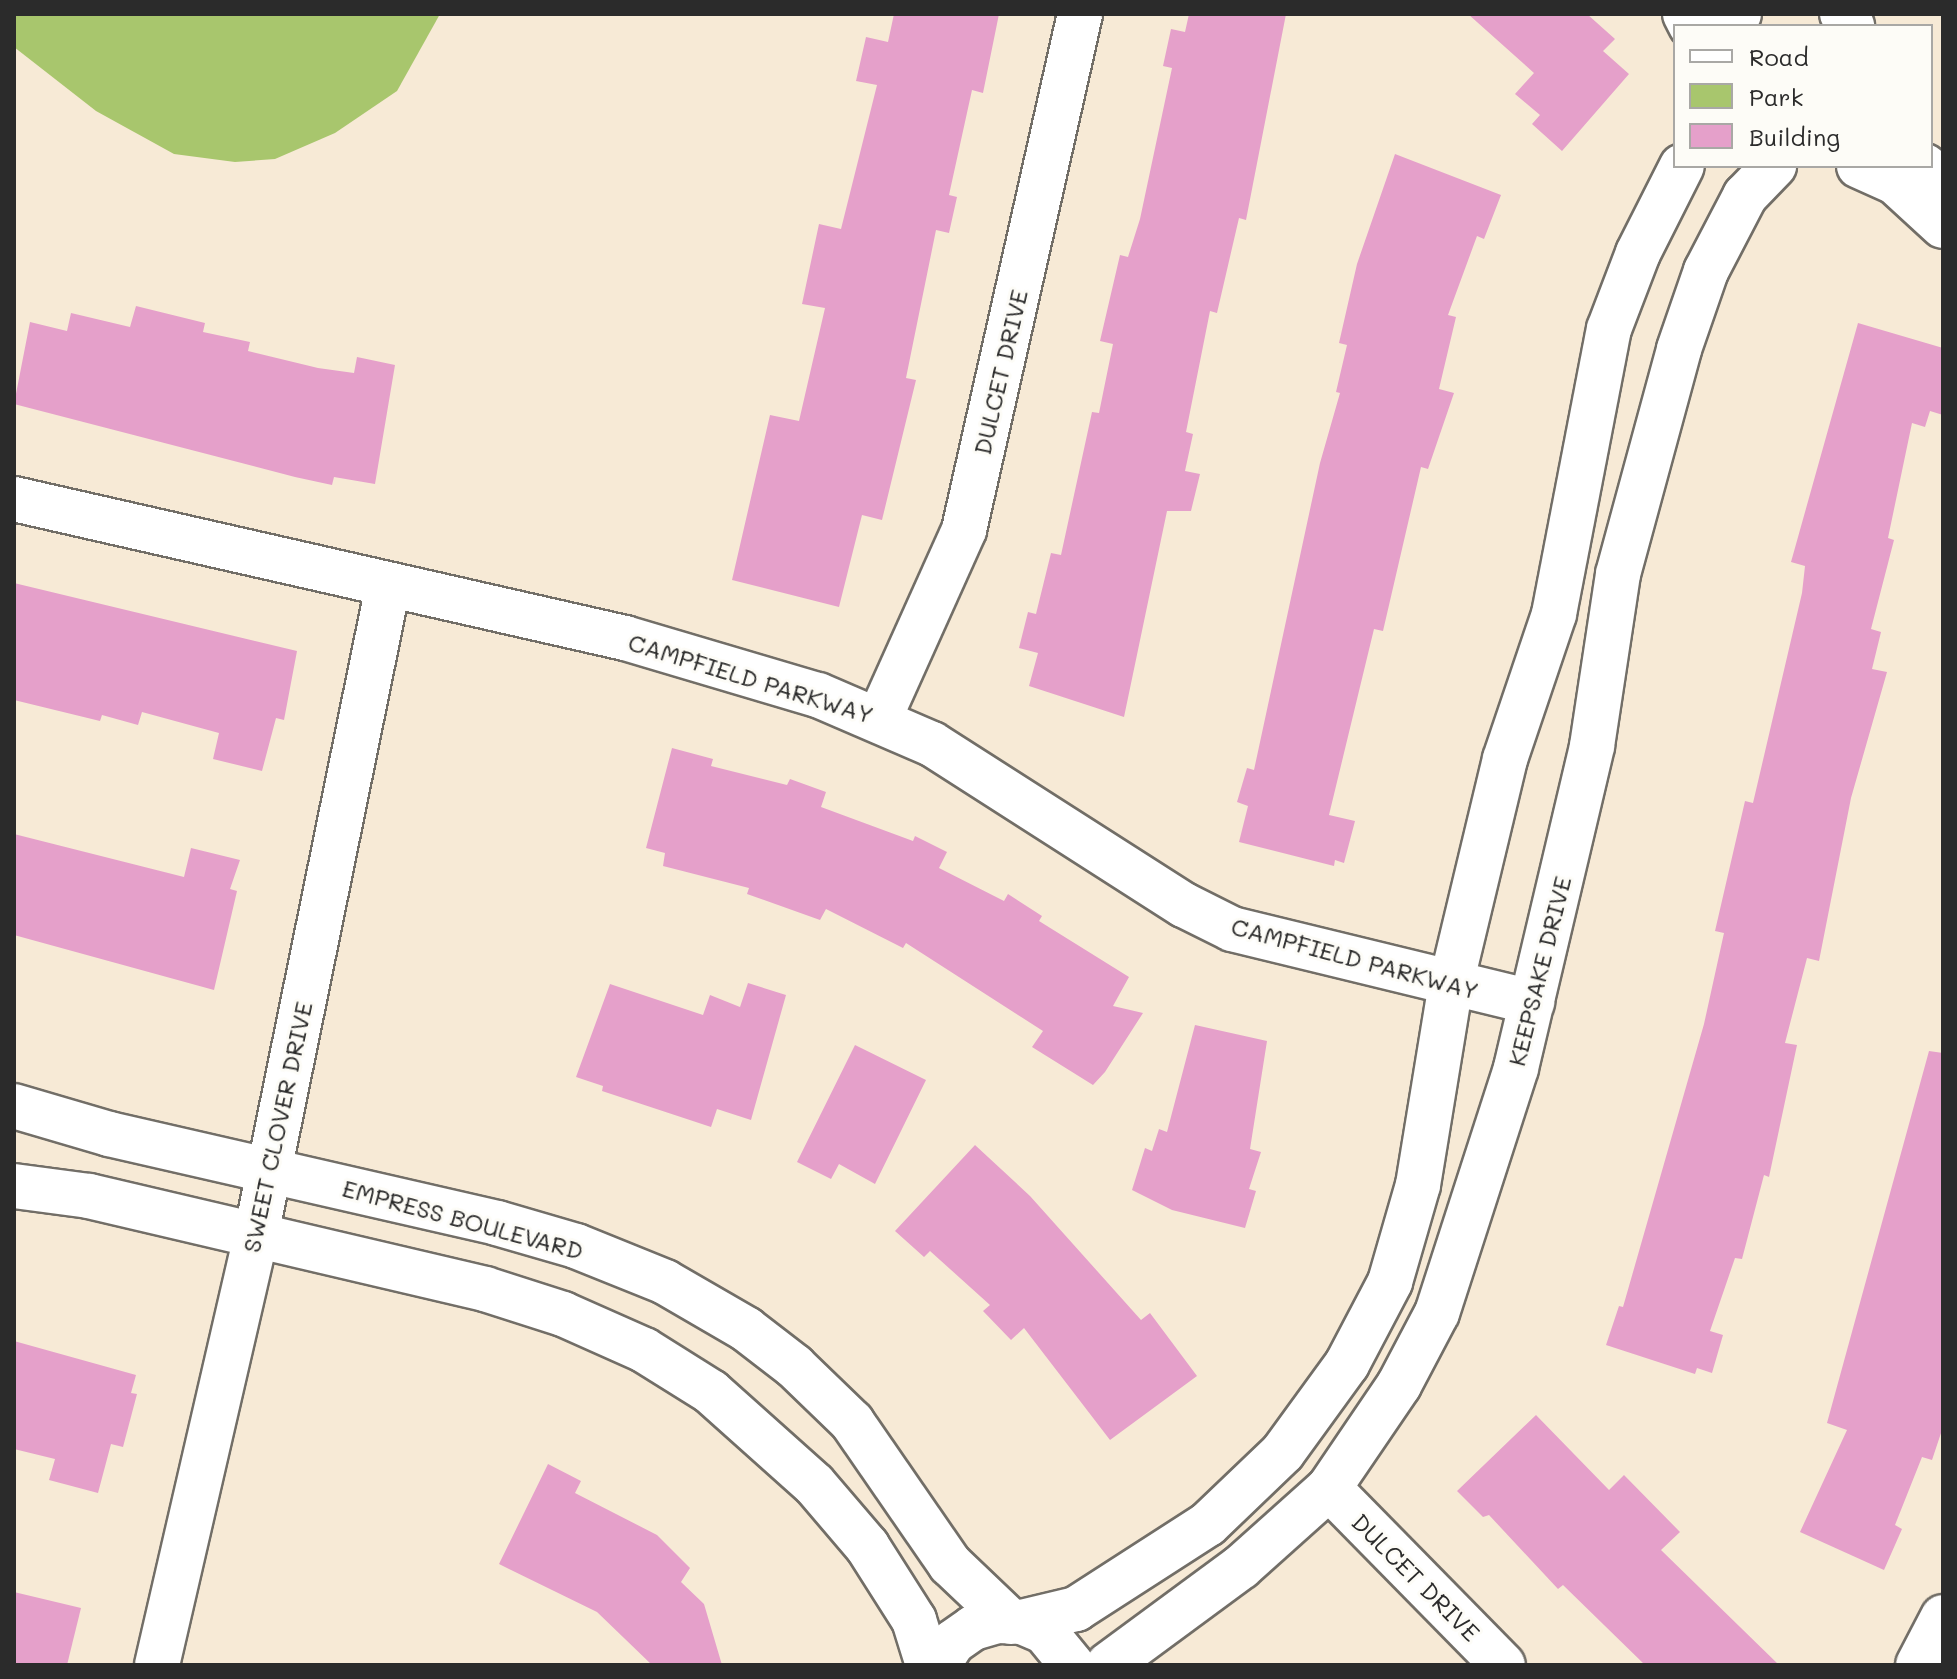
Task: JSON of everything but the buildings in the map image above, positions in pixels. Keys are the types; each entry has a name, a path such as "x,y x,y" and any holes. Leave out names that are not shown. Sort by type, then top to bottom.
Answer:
{"street":[{"name":"DULCET DRIVE","path":"880,717 964,530 1080,14"},
{"path":"938,1665 953,1642 973,1628 1076,1609 1208,1524 1283,1452 1347,1364 1390,1282 1418,1185 1451,984 1505,759 1554,614 1609,329 1638,253 1681,168"},
{"name":"KEEPSAKE DRIVE","path":"1108,1665 1241,1567 1329,1488 1399,1385 1437,1313 1516,1068 1592,746 1618,574 1679,349 1706,271 1745,196 1772,168"},
{"path":"1864,168 1895,182 1943,226"},
{"path":"1927,168 1943,183"},
{"name":"CAMPFIELD PARKWAY","path":"14,499 625,638 880,717 1058,820 1184,905 1232,929 1532,1002"},
{"name":"SWEET CLOVER DRIVE","path":"157,1665 256,1235 388,586"},
{"name":"EMPRESS BOULEVARD","path":"14,1106 109,1134 269,1169 576,1246 665,1282 746,1329 794,1366 852,1422 950,1564 1017,1622 1045,1632 1072,1665"},
{"path":"14,1186 89,1196 485,1289 563,1314 644,1350 711,1392 797,1467 867,1546 914,1620 928,1665"},
{"name":"DULCET DRIVE","path":"1329,1488 1503,1665"},
{"path":"1918,1665 1943,1617"}],"green space":[{"path":"14,14 440,14 397,91 335,133 275,159 235,162 174,154 96,111 14,47"}]}
